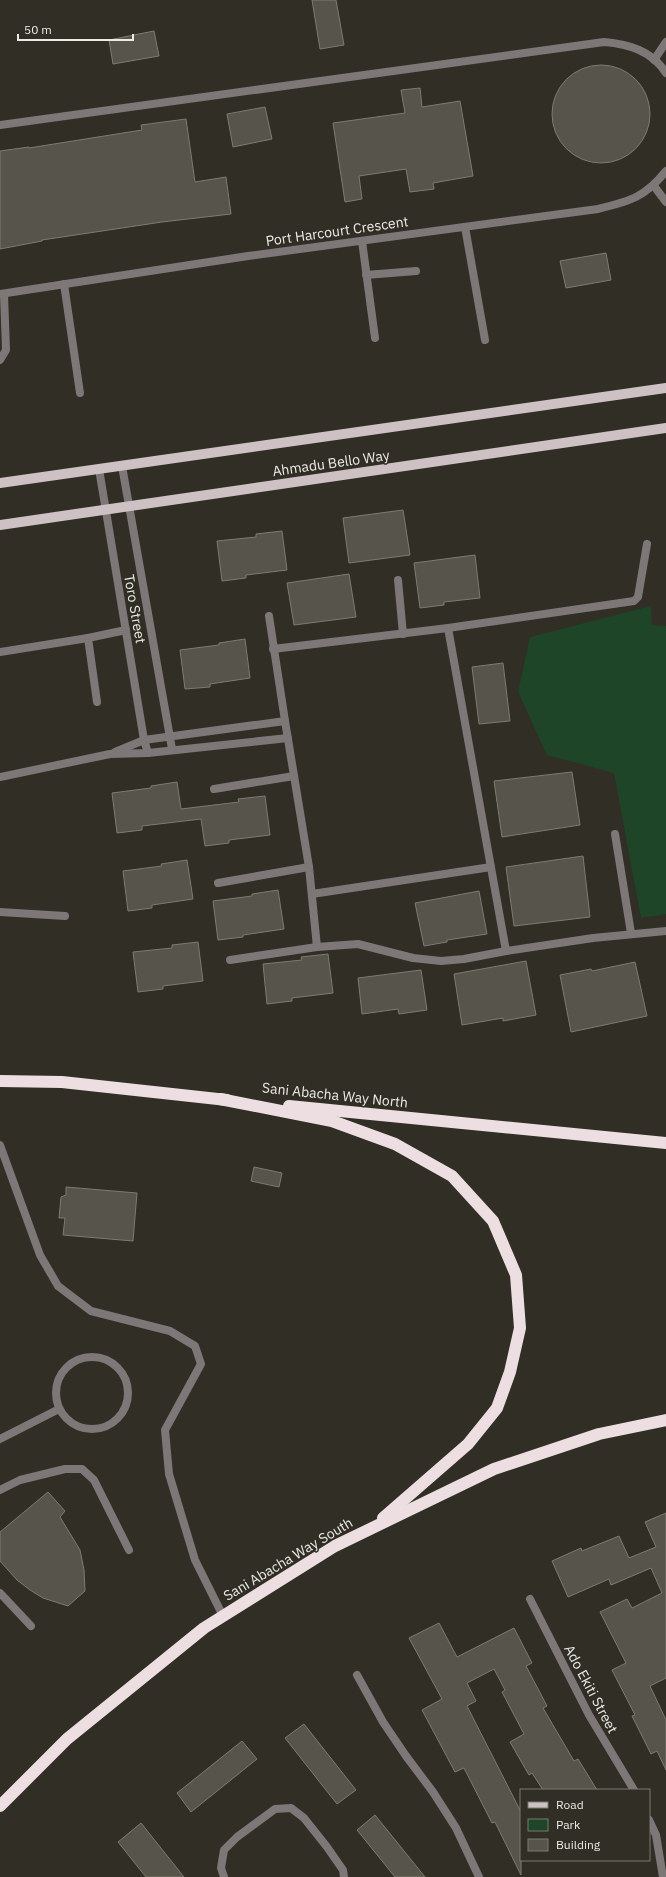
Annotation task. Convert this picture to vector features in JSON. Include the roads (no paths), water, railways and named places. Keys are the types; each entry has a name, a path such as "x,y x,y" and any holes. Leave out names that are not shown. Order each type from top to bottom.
{"highway":[{"name":"Sani Abacha Way North","path":"0,1081 62,1082 666,1143"},
{"path":"220,1099 332,1122 394,1144 452,1176 493,1221 516,1275 520,1328 510,1372 497,1408 468,1444 374,1527"},
{"name":"Sani Abacha Way South","path":"0,1806 67,1739 204,1628 335,1546 494,1469 599,1434 666,1420"}],"main road":[{"name":"Ahmadu Bello Way","path":"0,484 666,388"},
{"name":"Ahmadu Bello Way","path":"0,525 666,428"}],"street":[{"path":"0,125 604,42 623,43 646,52 665,68"},
{"path":"654,60 666,42"},
{"name":"Port Harcourt Crescent","path":"2,294 248,256 598,210 634,200 654,186 666,172"},
{"path":"654,186 665,200"},
{"path":"465,227 485,340"},
{"path":"362,241 375,338"},
{"path":"366,275 416,271"},
{"path":"64,284 80,393"},
{"path":"0,360 6,350 2,294"},
{"name":"Toro Street","path":"122,466 172,749"},
{"name":"Toro Street","path":"99,469 144,740 148,753"},
{"path":"274,650 448,628 634,601 638,597 647,544"},
{"path":"398,580 403,634"},
{"path":"269,616 309,867 317,946"},
{"path":"448,628 506,951"},
{"path":"0,652 88,638 126,630"},
{"path":"88,638 97,702"},
{"path":"110,754 144,740 285,721"},
{"path":"0,777 110,754 148,753 172,749 288,738"},
{"path":"214,789 294,776"},
{"path":"615,834 631,933"},
{"path":"218,883 309,867"},
{"path":"312,894 491,867"},
{"path":"0,912 65,916"},
{"path":"230,960 317,946 358,944 413,958 441,961 464,959 506,951 631,933 666,931"},
{"path":"0,1145 40,1255 58,1286 91,1311 170,1330 195,1346 201,1364 165,1430 169,1474 195,1560 223,1616"},
{"path":"94,1357 106,1360 117,1367 124,1378 128,1390 127,1401 123,1411 116,1420 107,1426 90,1429 74,1425 59,1409 56,1397 56,1384 62,1373 70,1364 82,1358 94,1357"},
{"path":"0,1439 59,1409"},
{"path":"0,1490 20,1480 65,1469 82,1470 94,1480 129,1550"},
{"path":"0,1593 30,1626"},
{"name":"Ado Ekiti Street","path":"530,1599 588,1715 633,1789"},
{"path":"357,1675 383,1722 406,1756 434,1792 456,1828 479,1877"},
{"path":"224,1877 221,1868 224,1850 237,1837 275,1809 291,1808 304,1818 327,1847 343,1870 344,1877"},
{"path":"650,1822 656,1835 663,1877"}]}
